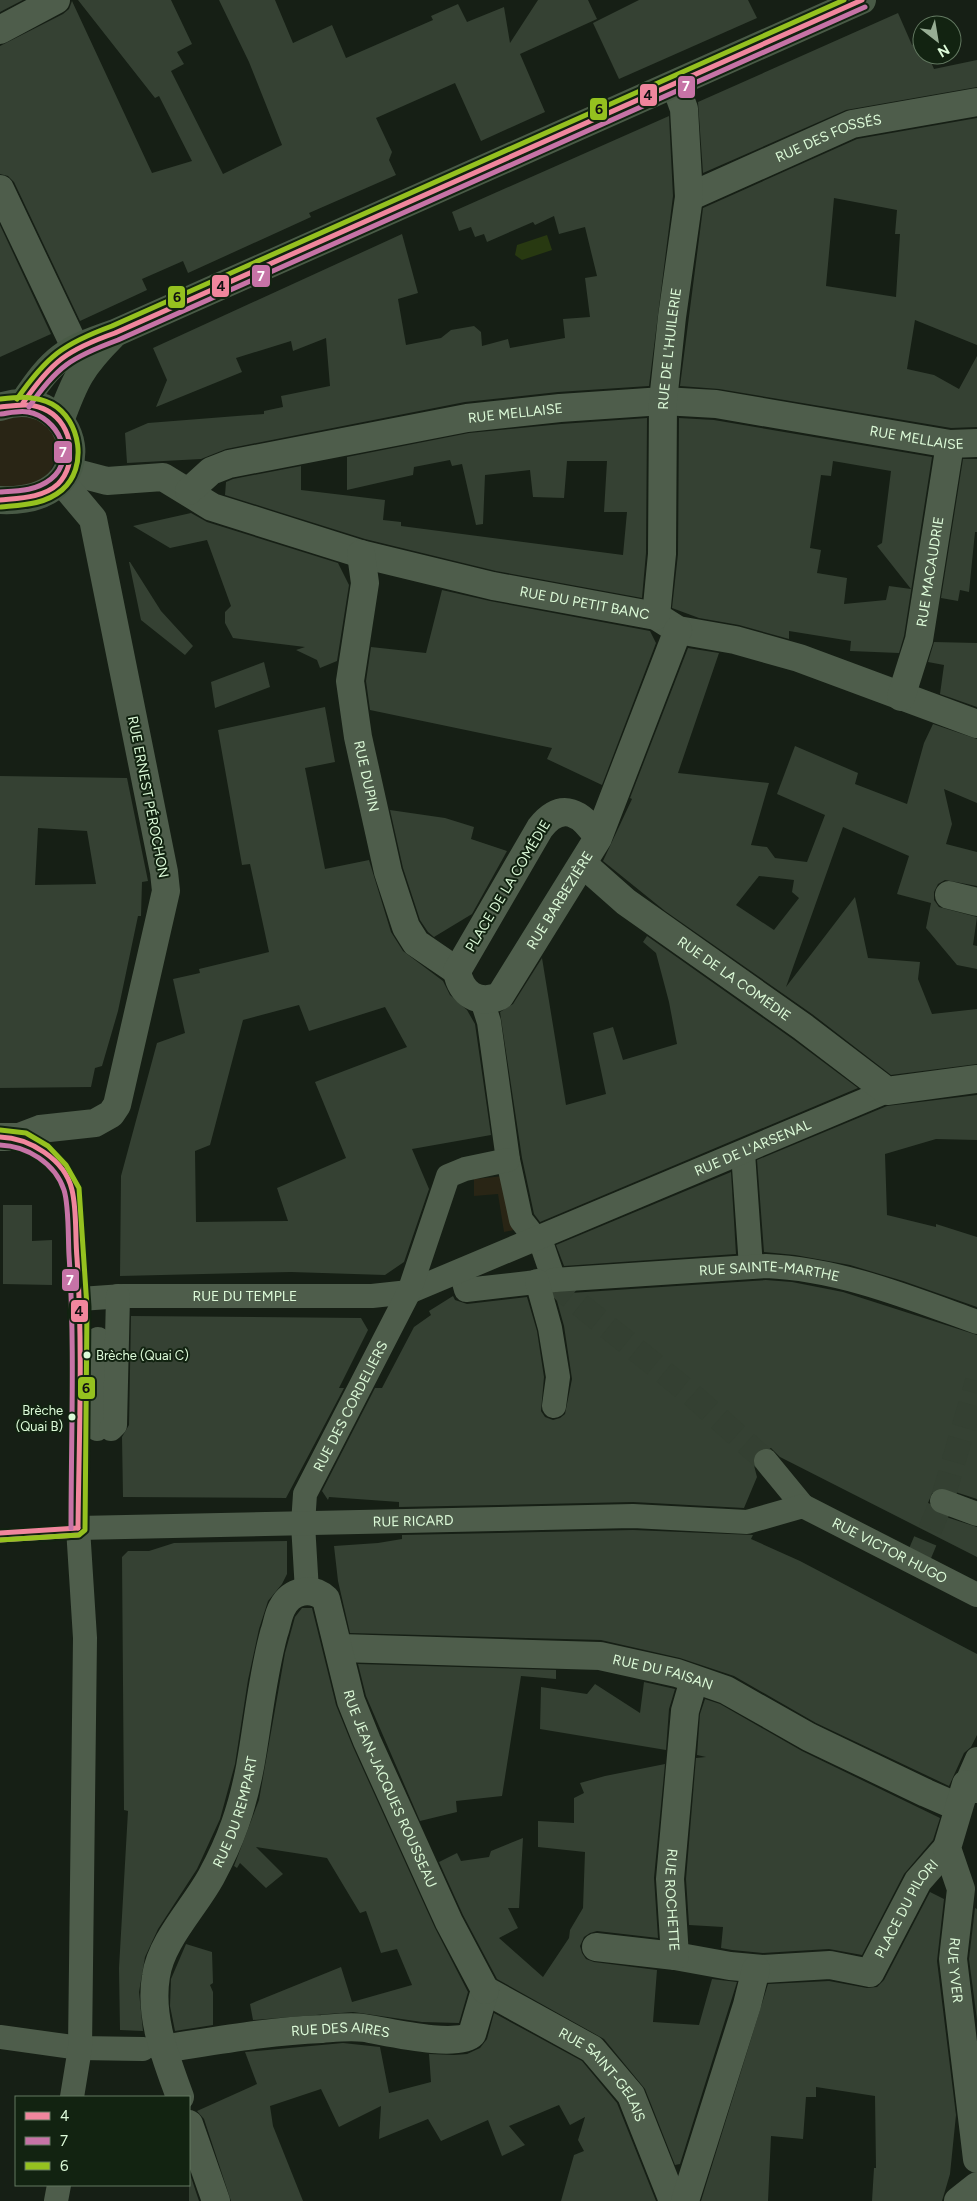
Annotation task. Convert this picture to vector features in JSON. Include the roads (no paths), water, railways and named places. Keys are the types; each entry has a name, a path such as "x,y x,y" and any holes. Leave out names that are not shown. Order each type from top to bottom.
{"main road":[{"path":"11,405 51,365 75,347 115,333 862,0"},
{"path":"60,420 81,370 115,333"},
{"path":"0,500 25,498 41,494 65,476 73,459 72,447 60,420 41,408 11,405"}],"street":[{"path":"0,30 56,0"},
{"name":"RUE DE L'HUILERIE","path":"667,623 662,554 663,401 685,212 689,197 684,109 675,84"},
{"name":"RUE DES FOSSÉS","path":"689,197 852,124 977,102"},
{"path":"0,189 75,347"},
{"name":"RUE MELLAISE","path":"189,491 211,471 229,464 467,418 560,408 663,401 716,404 950,444 977,443"},
{"name":"RUE MACAUDRIE","path":"902,697 919,640 950,444"},
{"path":"65,476 107,481 163,477 189,491"},
{"name":"RUE ERNEST PÉROCHON","path":"9,1137 40,1128 95,1123 111,1114 117,1105 166,891 164,872 93,519 65,476"},
{"name":"RUE DU PETIT BANC","path":"189,491 212,507 361,554 493,586 667,623 800,658 977,724"},
{"name":"RUE DUPIN","path":"361,554 365,583 350,680 358,737 388,872 406,927 416,943 457,971"},
{"name":"RUE BARBEZIÈRE","path":"482,1000 500,996 598,838 667,623"},
{"name":"PLACE DE LA COMÉDIE","path":"457,971 540,828 549,816 562,812 578,816 589,825 598,838"},
{"name":"RUE DE LA COMÉDIE","path":"583,864 626,902 803,1027 887,1091"},
{"path":"949,895 977,902"},
{"path":"457,971 462,988 469,995 482,1000 489,1022 508,1160 521,1220 543,1248 550,1328 558,1377 554,1406"},
{"name":"RUE DE L'ARSENAL","path":"461,1270 537,1240 674,1180 743,1153 887,1091 977,1079"},
{"path":"743,1153 752,1267"},
{"name":"RUE DES CORDELIERS","path":"303,1524 305,1494 409,1292 448,1176 465,1168 508,1160"},
{"name":"RUE SAINTE-MARTHE","path":"461,1270 466,1290 545,1280 752,1267 791,1267 870,1285 977,1322"},
{"name":"RUE DU TEMPLE","path":"80,1299 118,1296 372,1296 409,1292 461,1270"},
{"path":"98,1339 96,1340 104,1429 114,1425 118,1296"},
{"name":"RUE VICTOR HUGO","path":"766,1461 803,1506 977,1595"},
{"path":"942,1501 977,1514"},
{"name":"RUE RICARD","path":"80,2048 85,1638 78,1528 633,1516 747,1522 803,1506"},
{"path":"303,1524 307,1591"},
{"name":"RUE JEAN-JACQUES ROUSSEAU","path":"307,1591 320,1594 326,1599 340,1648 351,1701 367,1741 449,1922 485,1990"},
{"name":"RUE DU REMPART","path":"179,2096 152,2049 156,2017 155,1978 159,1961 210,1878 237,1822 254,1746 269,1653 282,1609 295,1594 307,1591"},
{"name":"RUE DU FAISAN","path":"340,1648 600,1656 677,1673 726,1690 809,1737 926,1794 967,1793"},
{"name":"RUE ROCHETTE","path":"694,1680 685,1711 670,1879 675,1956 756,1968 830,1965 870,1973"},
{"path":"947,1848 977,1759"},
{"name":"PLACE DU PILORI","path":"870,1973 878,1954 918,1881 947,1848"},
{"name":"RUE YVER","path":"947,1848 961,1889 953,1959 977,2159"},
{"path":"596,1947 675,1956"},
{"path":"685,2201 747,2005 756,1968"},
{"name":"RUE DES AIRES","path":"152,2049 295,2030 360,2027 411,2036 458,2041 468,2038 472,2034 485,1990"},
{"name":"RUE SAINT-GELAIS","path":"485,1990 592,2049 630,2095 673,2201"},
{"path":"0,2037 80,2048 152,2049"},
{"path":"72,2096 80,2048"},
{"path":"190,2127 216,2201"},
{"path":"56,2201 59,2186"},
{"path":"958,2201 977,2186"}],"tunnel":[{"path":"554,1280 568,1295 692,1395 764,1459"},
{"path":"916,1563 942,1501 977,1381"}],"place":[{"name":"Brèche (Quai C)","path":"87,1355"},
{"name":"Brèche (Quai B)","path":"72,1417"}]}
